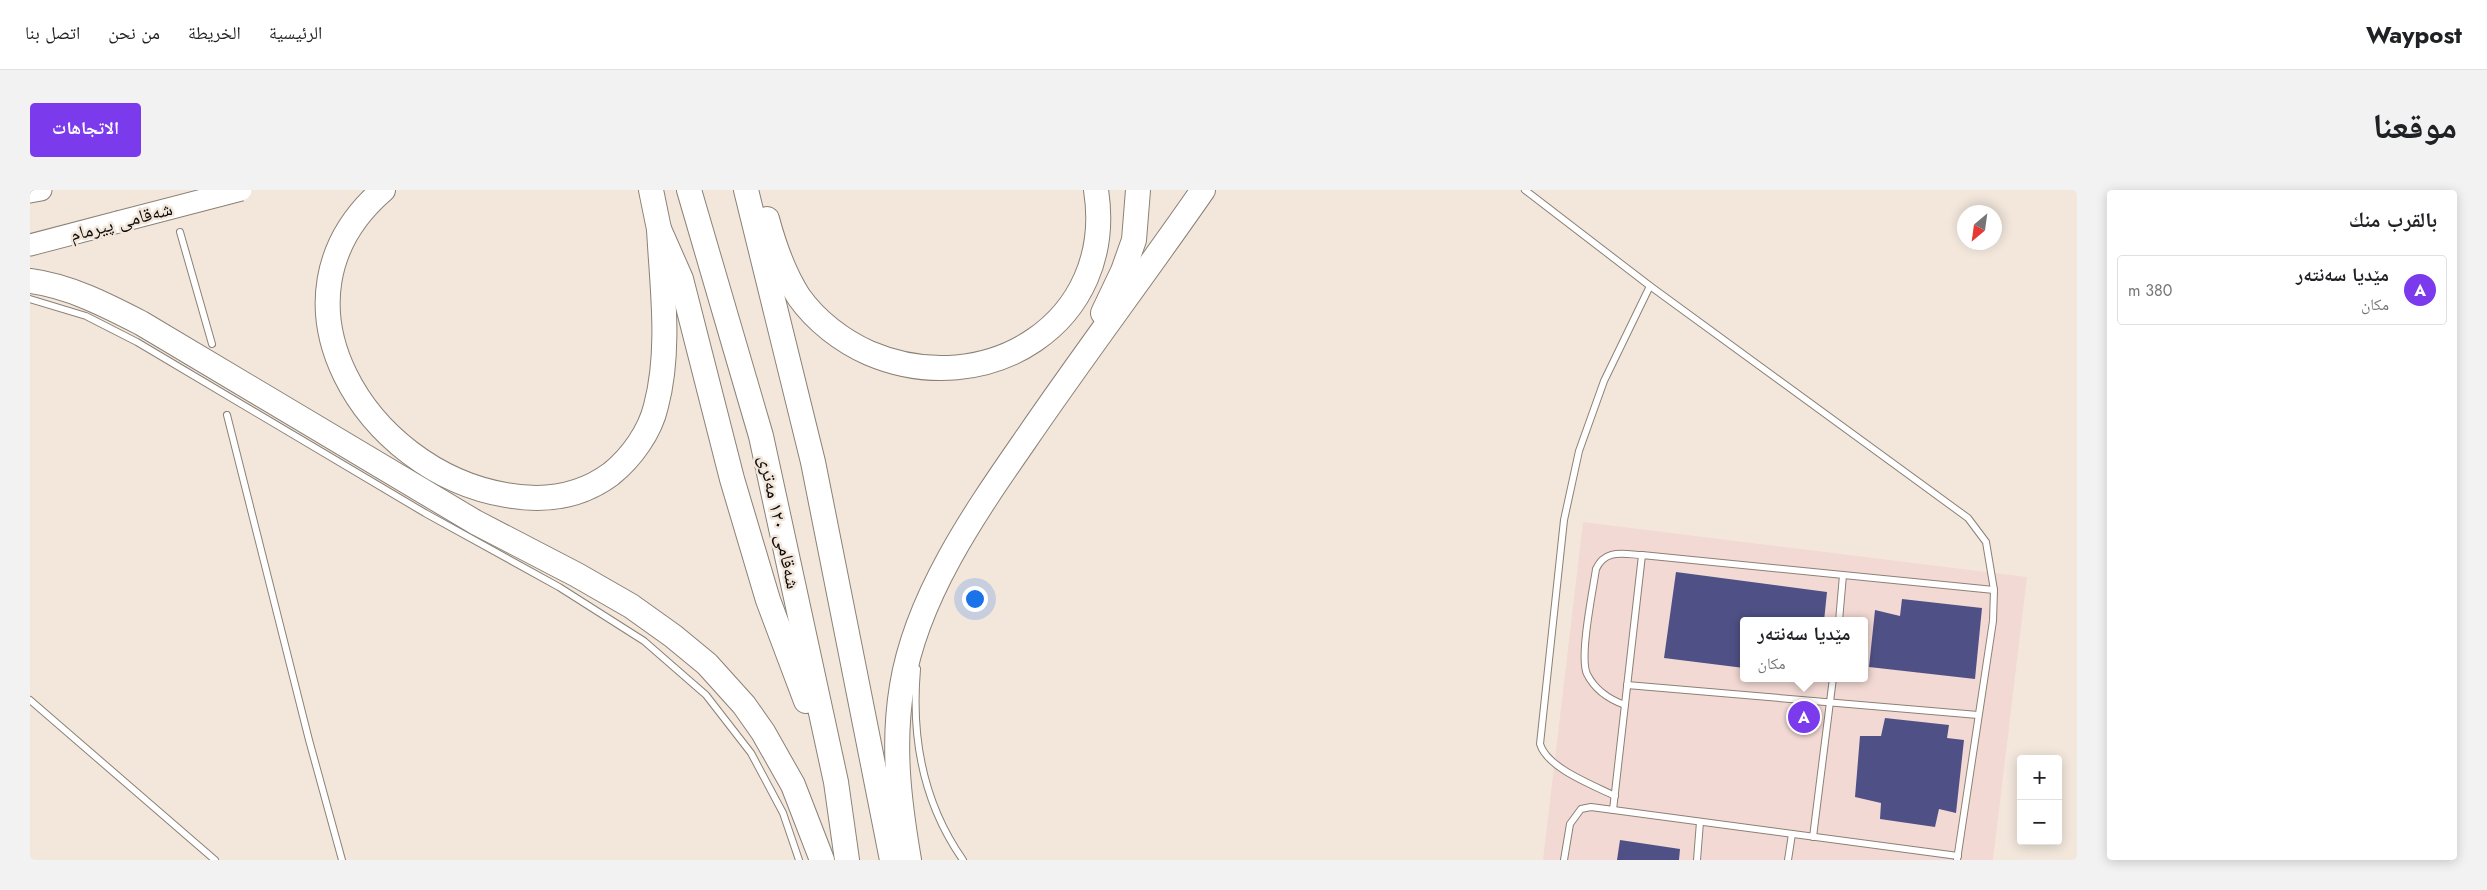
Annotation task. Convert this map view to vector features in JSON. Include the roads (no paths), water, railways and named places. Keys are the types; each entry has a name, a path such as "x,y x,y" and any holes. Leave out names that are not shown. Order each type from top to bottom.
{"highway":[{"path":"30,192 41,190"},
{"name":"شەقامی پیرمام","path":"30,245 241,190"},
{"path":"383,190 356,218 347,232 334,262 328,299 329,320 338,359 355,395 366,412 400,446 426,465 455,480 487,492 512,496 541,499 572,494 596,485 619,467 639,443 656,408 664,361 660,229"},
{"path":"651,190 660,229 681,279 732,479 768,600 836,782"},
{"name":"شەقامی ١٢٠ مەتری","path":"689,190 761,436 836,782 847,860"},
{"path":"746,190 813,462 892,860"},
{"path":"760,190 768,224 788,276 799,296 820,320 845,340 885,360 904,365 941,369 978,364 999,358 1024,347 1043,334 1064,315 1082,288 1095,255 1099,220 1096,190"},
{"path":"1077,366 1123,271 1134,240 1138,190"},
{"path":"909,860 898,795 896,752 898,714 906,664 940,577 984,500 1203,190"},
{"path":"30,281 44,282 94,300 141,323 475,522 577,575 631,606 673,636 707,664 744,705 763,732 793,785 822,860"}],"lane":[{"path":"1525,190 1650,286 1968,518 1986,542 1994,590 1993,621 1958,858 1592,807 1581,809 1570,824 1564,860"},
{"path":"180,232 212,344"},
{"path":"1614,796 1568,772 1545,756 1540,744 1564,520 1579,451 1604,382 1650,286"},
{"path":"30,299 86,316 137,342 425,513 560,587 644,640 706,694 751,753 782,813 799,860"},
{"path":"227,415 306,731 342,860"},
{"path":"1625,705 1607,698 1595,686 1586,672 1584,655 1596,569 1604,556 1613,553 1642,554 1994,590"},
{"path":"1613,810 1642,554"},
{"path":"1839,617 1843,575"},
{"path":"920,646 940,577"},
{"path":"917,665 915,711 917,742 922,768 936,812 964,860"},
{"path":"1813,837 1833,682"},
{"path":"1627,685 1978,715"},
{"path":"30,700 214,860"},
{"path":"1697,860 1700,822"},
{"path":"1788,860 1792,834"}],"place":[{"name":"مێدیا سەنتەر","path":"1804,717"}]}
